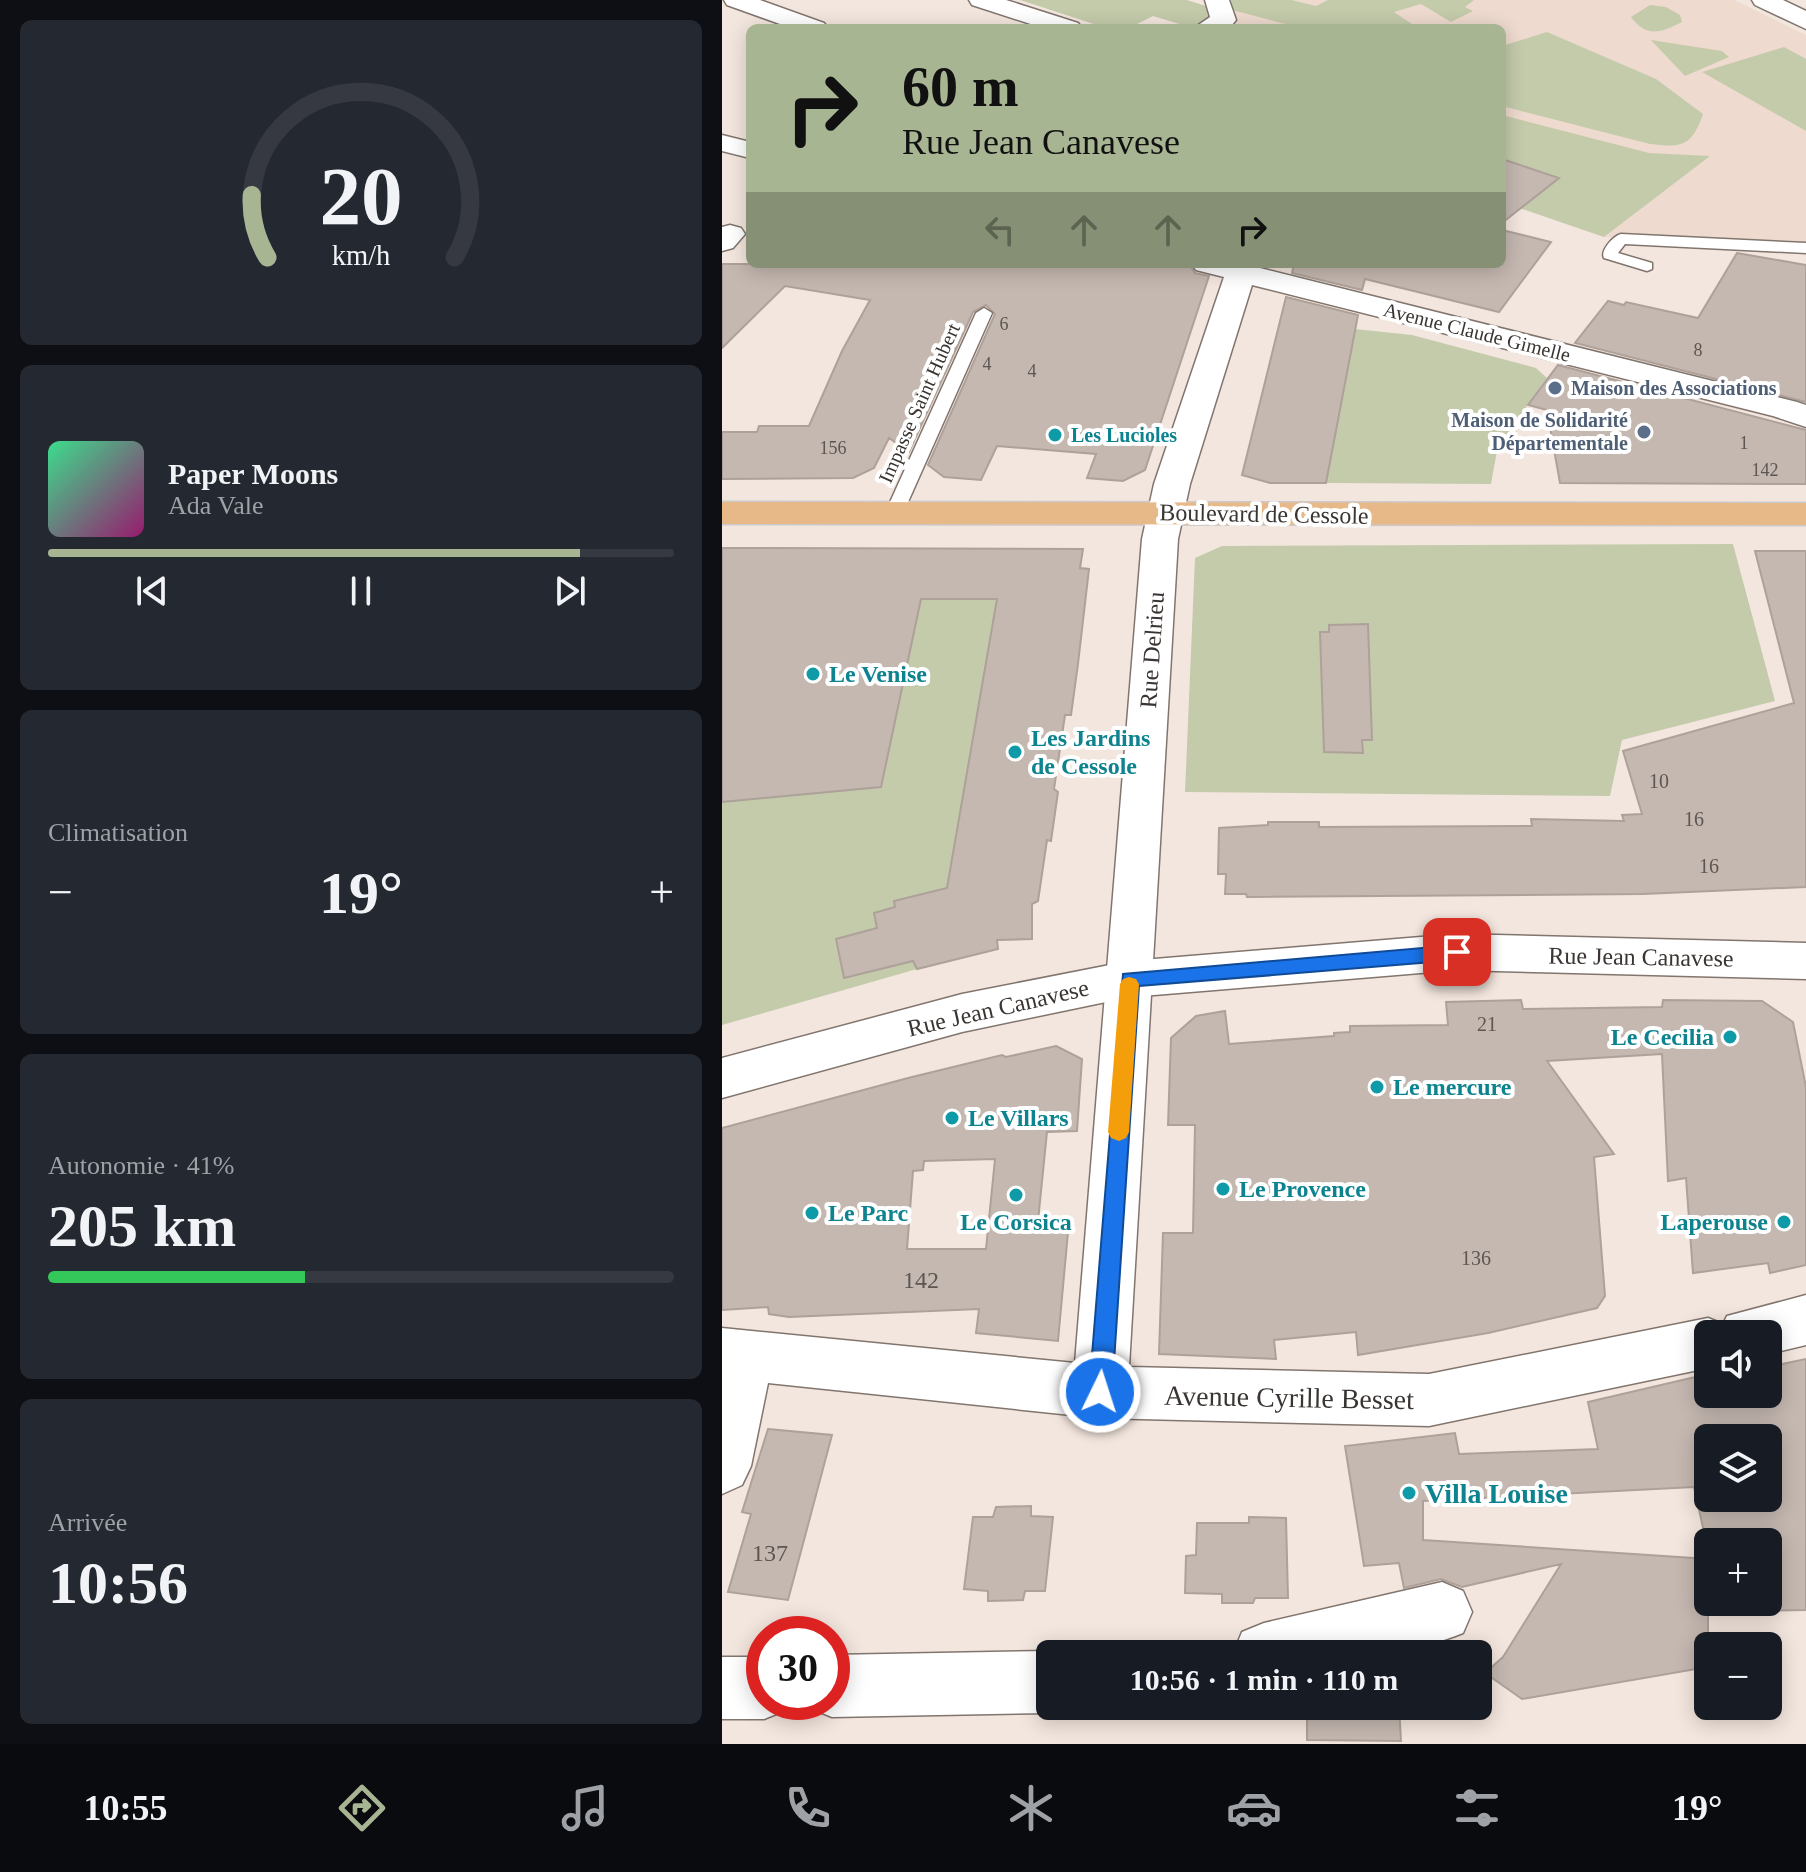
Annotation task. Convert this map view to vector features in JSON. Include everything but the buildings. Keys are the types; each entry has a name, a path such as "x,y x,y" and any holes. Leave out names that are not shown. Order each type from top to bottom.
{"main road":[{"name":"Boulevard de Cessole","path":"722,513 1806,514"}],"street":[{"path":"736,0 804,24"},
{"path":"1215,24 1223,20 1217,0"},
{"path":"1764,0 1806,21"},
{"path":"976,24 986,1 1057,24"},
{"path":"722,143 746,149"},
{"name":"Avenue Claude Gimelle","path":"1244,268 1806,417"},
{"name":"Rue Delrieu","path":"1100,1392 1160,539 1164,513 1244,268"},
{"name":"Rue Jean Canavese","path":"722,1078 962,1013 1130,979 1457,952 1806,961"},
{"path":"1782,1326 1806,1320"},
{"name":"Avenue Cyrille Besset","path":"736,1354 1100,1392 1429,1400 1694,1346"},
{"path":"722,1466 737,1392 736,1354"},
{"path":"1323,1640 1442,1612"},
{"path":"850,1686 1036,1682"},
{"path":"722,1688 746,1688"}],"lane":[{"path":"1647,266 1609,255 1621,239 1806,248"},
{"name":"Impasse Saint Hubert","path":"895,511 984,313"}],"shaded area":[{"path":"1231,0 1734,0 1806,35 1806,248 1604,237 1506,203 1506,24 1236,24"}],"green space":[{"path":"1020,0 1187,0 1206,6 1209,23 1180,24 1153,16 1137,24 1094,24"},
{"path":"1231,0 1291,0 1316,6 1328,0 1474,0 1465,7 1473,11 1451,22 1421,4 1394,12 1412,24 1286,24 1232,10"},
{"path":"1650,5 1666,7 1680,15 1682,22 1660,31 1648,31 1631,17"},
{"path":"1547,32 1656,79 1703,114 1690,139 1670,146 1650,144 1506,107 1506,45"},
{"path":"1651,40 1722,51 1729,57 1685,76"},
{"path":"1784,47 1806,59 1806,131 1702,72"},
{"path":"1506,116 1649,153 1710,156 1604,237 1506,203"},
{"path":"1355,329 1412,335 1536,368 1547,378 1527,405 1515,436 1494,435 1497,451 1491,484 1326,483"},
{"path":"1733,544 1775,701 1622,740 1610,796 1185,792 1195,558 1222,546"},
{"path":"921,599 1004,599 992,629 946,894 874,913 877,928 836,939 913,961 917,969 722,1025 722,802 881,786"}],"slow traffic":[{"path":"1119,1132 1129,984"}],"place":[{"name":"Maison des Associations","path":"1555,388"},
{"name":"Maison de Solidarité Départementale","path":"1644,432"},
{"name":"Les Lucioles","path":"1055,435"},
{"name":"Le Venise","path":"813,674"},
{"name":"Les Jardins de Cessole","path":"1015,752"},
{"name":"Le Cecilia","path":"1730,1037"},
{"name":"Le mercure","path":"1377,1087"},
{"name":"Le Villars","path":"952,1118"},
{"name":"Le Provence","path":"1223,1189"},
{"name":"Le Corsica","path":"1016,1195"},
{"name":"Le Parc","path":"812,1213"},
{"name":"Laperouse","path":"1784,1222"},
{"name":"Villa Louise","path":"1409,1493"}],"route":[{"path":"1100,1392 1130,979 1457,952"}]}
